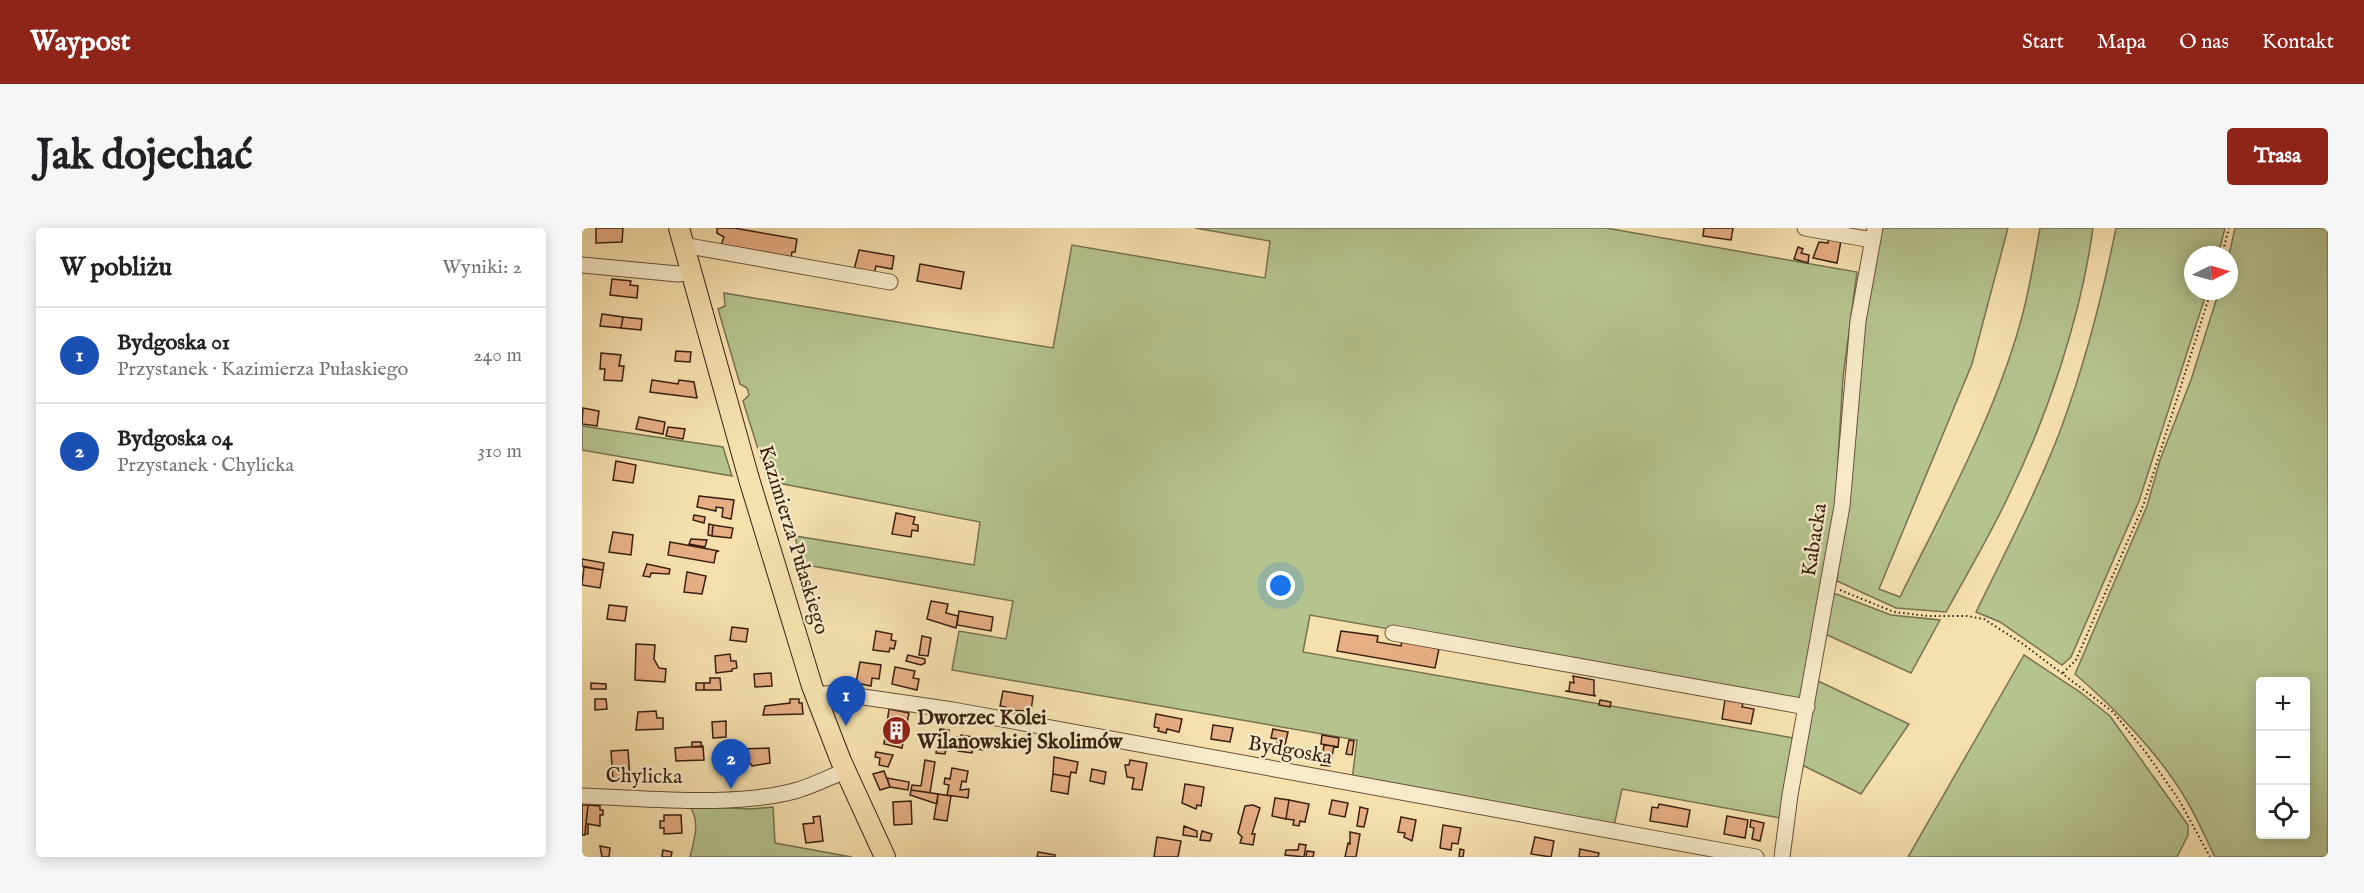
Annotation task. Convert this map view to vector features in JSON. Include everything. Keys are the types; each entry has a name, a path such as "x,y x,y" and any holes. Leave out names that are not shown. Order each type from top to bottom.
{"main road":[{"name":"Kazimierza Pułaskiego","path":"681,236 752,490 815,695 845,771 885,857"}],"street":[{"path":"1805,228 1874,234"},
{"name":"Kabacka","path":"1782,857 1790,795 1842,506 1858,321 1874,234"},
{"path":"681,236 890,282"},
{"path":"582,265 678,274 692,272"},
{"path":"1393,633 1807,707"},
{"name":"Bydgoska","path":"815,695 839,693 953,710 1756,857"},
{"name":"Chylicka","path":"582,796 703,799 764,796 796,790 845,771"}],"path":[{"path":"2224,246 2229,228"},
{"path":"2063,674 2076,660 2143,506 2208,300"},
{"path":"1829,586 1894,612 1984,619 2063,674 2113,712 2147,754 2196,828 2210,857"}],"green space":[{"path":"1195,228 1606,228 1857,272 1843,377 1834,526 1800,701 1310,615 1303,652 1794,738 1780,818 1622,789 1614,826 1352,780 1357,740 952,670 959,631 1006,639 1013,601 801,564 795,536 974,565 980,522 768,481 743,401 749,395 747,388 740,384 718,309 725,306 724,293 1053,348 1072,245 1265,278 1270,241"},
{"path":"1881,228 2008,228 1972,364 1879,589 1900,597 1969,458 1999,386 2023,313 2040,228 2093,228 2088,262 2071,332 2036,435 2007,499 1946,612 1896,608 1837,581 1864,322"},
{"path":"2116,228 2225,228 2220,246 2184,246 2184,300 2204,300 2139,501 2071,657 2062,665 2000,622 1976,612 2030,502 2059,434 2092,332"},
{"path":"2235,228 2328,228 2328,857 2215,857 2192,809 2152,751 2106,702 2075,674 2147,506 2160,460 2191,380 2216,300 2238,300 2238,246 2231,246"},
{"path":"582,426 723,447 732,476 582,450"},
{"path":"1836,594 1891,615 1940,620 1911,673 1825,634 1832,595"},
{"path":"2024,655 2080,692 2110,716 2188,825 2188,835 2177,857 1908,857"},
{"path":"1818,681 1909,724 1861,794 1800,764"},
{"path":"689,806 751,809 773,807 775,843 852,857 690,857 696,824"}],"building":[{"path":"596,228 623,228 622,242 596,243"},
{"path":"717,228 734,228 797,239 795,252 792,252 791,258 721,245 724,237 717,233"},
{"path":"1704,228 1733,228 1731,240 1703,236"},
{"path":"1829,238 1841,241 1837,263 1813,258 1819,242 1828,243"},
{"path":"1798,247 1803,249 1801,253 1809,255 1808,263 1794,259"},
{"path":"859,250 894,256 892,269 876,266 874,274 854,270"},
{"path":"920,264 964,272 961,289 917,281"},
{"path":"612,279 631,281 630,285 638,286 637,298 610,295"},
{"path":"602,314 623,317 621,328 600,326"},
{"path":"623,317 642,319 641,330 621,328"},
{"path":"676,351 691,352 690,362 675,361"},
{"path":"601,353 621,355 619,366 624,366 622,381 604,380 605,369 600,369"},
{"path":"652,380 678,384 679,380 694,382 697,398 650,392"},
{"path":"583,408 599,411 597,426 582,424"},
{"path":"639,417 665,422 663,434 636,429"},
{"path":"668,427 685,429 683,439 666,436"},
{"path":"616,461 636,465 633,483 613,480"},
{"path":"699,496 734,500 731,519 722,517 723,508 716,507 716,511 697,507"},
{"path":"896,513 915,517 913,524 918,525 918,531 912,530 911,537 892,534"},
{"path":"694,515 705,517 704,523 693,520"},
{"path":"709,524 713,525 712,536 708,535"},
{"path":"713,525 733,528 731,538 712,536"},
{"path":"613,532 633,535 631,555 609,552"},
{"path":"691,539 707,540 705,547 689,544"},
{"path":"670,542 719,551 716,552 714,563 668,555"},
{"path":"582,559 604,563 603,570 582,566"},
{"path":"647,564 670,569 669,574 651,573 650,577 643,576"},
{"path":"584,567 603,570 600,588 582,585"},
{"path":"687,572 706,576 702,594 684,592"},
{"path":"931,601 948,604 946,613 958,616 956,628 927,619"},
{"path":"609,605 627,607 625,621 607,619"},
{"path":"959,611 993,617 991,631 957,625"},
{"path":"732,627 748,629 746,642 730,640"},
{"path":"876,631 892,634 891,640 896,641 894,649 890,648 889,652 873,650"},
{"path":"1341,631 1378,636 1377,642 1401,646 1402,641 1439,649 1435,668 1337,651"},
{"path":"922,636 931,638 928,656 919,655"},
{"path":"636,644 655,645 654,659 659,668 666,669 665,682 635,680"},
{"path":"730,654 731,661 736,661 737,668 716,673 715,656"},
{"path":"908,655 925,659 925,663 921,665 906,661"},
{"path":"860,662 881,665 879,679 872,678 871,686 856,683"},
{"path":"895,667 915,671 913,678 919,679 917,690 892,684"},
{"path":"771,673 772,686 755,687 754,674"},
{"path":"1573,676 1594,680 1594,695 1596,696 1565,691 1569,691 1570,682 1574,683"},
{"path":"710,678 720,678 721,690 704,690 704,683 710,683"},
{"path":"591,683 606,684 606,689 591,689"},
{"path":"696,683 704,683 704,690 696,690"},
{"path":"1003,691 1033,696 1031,711 1005,710 1006,707 1000,706"},
{"path":"595,699 606,699 607,709 595,710"},
{"path":"790,699 799,699 799,703 802,703 803,714 763,715 765,706 790,703"},
{"path":"1600,700 1611,702 1610,707 1599,705"},
{"path":"1725,700 1743,703 1742,707 1754,709 1751,724 1722,719"},
{"name":"Dworzec Kolei Wilanowskiej Skolimów","path":"889,709 909,713 905,733 908,734 907,739 904,738 902,748 884,744"},
{"path":"656,711 657,718 663,718 663,729 636,730 638,712"},
{"path":"1156,714 1182,719 1179,732 1167,729 1166,733 1158,731 1159,728 1154,727"},
{"path":"726,721 726,737 713,738 712,722"},
{"path":"1213,725 1233,728 1230,742 1211,739"},
{"path":"940,729 949,730 945,754 936,753"},
{"path":"1273,729 1288,732 1285,745 1277,744 1278,739 1271,738"},
{"path":"961,735 985,739 983,750 973,748 972,753 958,751 957,737 960,738"},
{"path":"1322,735 1339,738 1338,747 1321,744"},
{"path":"1349,740 1354,741 1352,755 1346,754"},
{"path":"692,742 701,742 702,747 692,747"},
{"path":"1324,745 1334,746 1330,766 1321,765 1322,757 1318,757 1319,752 1323,752"},
{"path":"703,746 704,760 676,761 675,748"},
{"path":"769,748 770,763 752,766 751,764 740,764 740,761 731,761 731,753 739,753 739,749"},
{"path":"628,750 630,779 613,780 611,751"},
{"path":"876,752 893,755 888,767 879,765 880,758 875,757"},
{"path":"1054,757 1078,762 1076,773 1071,772 1070,777 1053,774"},
{"path":"925,760 935,762 930,793 911,790 912,785 921,786"},
{"path":"1130,760 1147,763 1142,790 1132,789 1134,778 1127,777 1125,765 1129,765"},
{"path":"952,768 968,771 966,782 962,781 960,790 969,789 968,798 947,795 949,785 944,784 945,778 950,779"},
{"path":"1092,769 1106,772 1104,784 1090,781"},
{"path":"884,771 890,787 880,790 873,774"},
{"path":"1053,774 1070,777 1068,794 1051,791"},
{"path":"887,778 909,782 908,790 890,787"},
{"path":"1185,784 1204,787 1201,806 1197,805 1196,809 1182,803"},
{"path":"911,790 938,794 937,804 910,795"},
{"path":"938,794 951,796 947,821 934,819"},
{"path":"1275,798 1289,800 1286,819 1272,816"},
{"path":"1289,800 1309,804 1305,822 1300,821 1299,826 1293,825 1294,820 1286,819"},
{"path":"1332,800 1348,803 1345,817 1329,814"},
{"path":"911,801 912,824 894,825 893,802"},
{"path":"1659,804 1690,810 1687,827 1650,821 1652,807 1658,808"},
{"path":"582,805 588,805 585,835 582,835"},
{"path":"588,805 600,806 603,815 600,815 600,826 588,824 588,834 585,833"},
{"path":"1253,805 1260,808 1252,834 1255,834 1253,845 1240,843 1242,837 1238,833 1245,806"},
{"path":"1360,807 1368,809 1364,827 1357,826"},
{"path":"664,815 681,815 682,833 664,834 664,828 660,828 660,821 664,821"},
{"path":"820,816 823,841 806,843 803,824 814,823 813,817"},
{"path":"1727,816 1748,820 1745,838 1724,834"},
{"path":"1401,817 1416,820 1412,841 1404,837 1405,833 1398,832"},
{"path":"1751,820 1764,823 1760,841 1752,839 1754,828 1750,827"},
{"path":"1443,825 1461,828 1458,844 1452,843 1451,850 1440,848"},
{"path":"1184,826 1197,831 1197,837 1183,835"},
{"path":"1202,831 1212,834 1210,841 1200,840"},
{"path":"1350,832 1360,834 1356,857 1345,857 1348,843 1350,844"},
{"path":"1157,837 1181,841 1178,857 1154,857"},
{"path":"1535,837 1554,841 1551,857 1531,854"},
{"path":"1299,844 1306,845 1304,857 1285,855 1286,850 1298,850"},
{"path":"600,846 610,848 609,857 602,857"},
{"path":"1460,849 1464,850 1463,857 1459,857"},
{"path":"1580,849 1599,853 1598,857 1579,857"},
{"path":"663,850 672,852 671,857 662,857"},
{"path":"1307,851 1314,852 1313,857 1306,857"},
{"path":"1038,852 1055,855 1055,857 1037,857"}],"place":[{"name":"Bydgoska 01","path":"846,726"},
{"name":"Dworzec Kolei Wilanowskiej Skolimów","path":"896,730"},
{"name":"Bydgoska 04","path":"731,789"}]}
